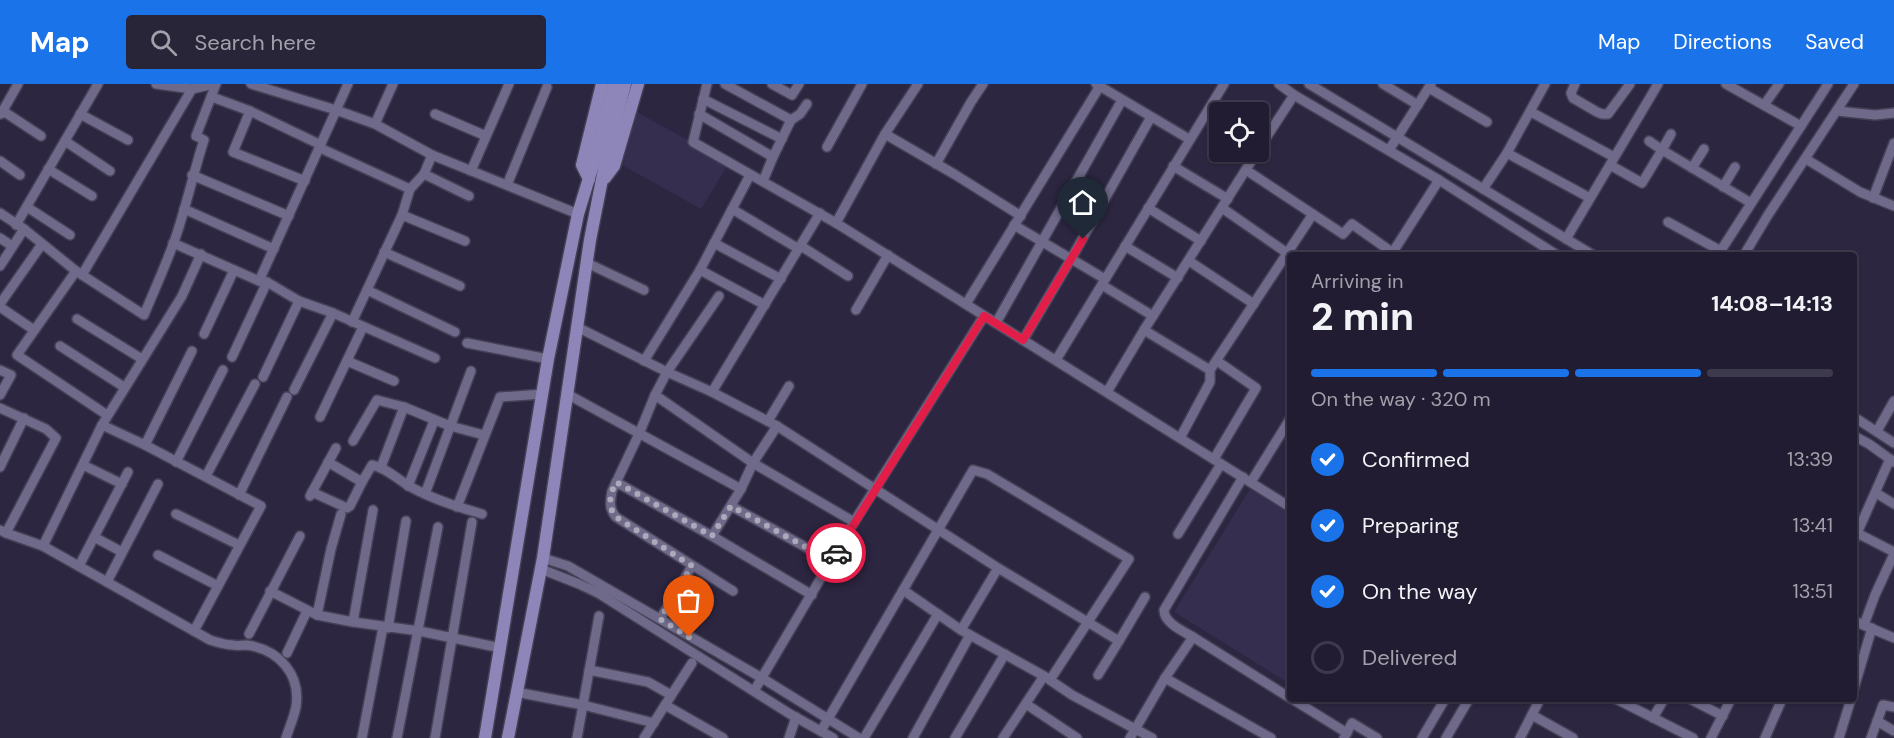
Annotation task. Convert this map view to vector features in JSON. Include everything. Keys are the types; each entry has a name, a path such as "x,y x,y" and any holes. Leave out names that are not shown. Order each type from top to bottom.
{"main road":[{"path":"589,179 582,165 602,84"},
{"path":"508,738 542,564 586,263 602,181 602,153 614,84"},
{"path":"485,738 549,359 578,214 589,179 602,153 625,84"},
{"path":"602,181 614,166 638,84"}],"street":[{"path":"18,84 1,115 41,136"},
{"path":"0,266 12,246 27,207 98,84"},
{"path":"0,213 79,273 144,315 184,209 204,140 196,136 215,84 192,89 156,84"},
{"path":"232,357 274,249 348,84"},
{"path":"375,124 393,84"},
{"path":"471,171 508,84"},
{"path":"707,84 693,142 820,213 1287,505"},
{"path":"725,84 791,120"},
{"path":"772,84 792,95 799,84"},
{"path":"827,147 862,84"},
{"path":"836,223 885,134 916,86 906,84"},
{"path":"936,164 983,84"},
{"path":"1056,360 1224,84"},
{"path":"1279,84 1439,180 1552,252"},
{"path":"1309,84 1588,252"},
{"path":"1383,84 1418,105"},
{"path":"1483,189 1507,153 1545,84"},
{"path":"1575,84 1571,93 1572,98 1602,114 1608,114 1630,84"},
{"path":"1566,239 1656,87 1644,84"},
{"path":"1726,84 1801,126"},
{"path":"1764,105 1779,84"},
{"path":"1720,252 1828,84"},
{"path":"1746,252 1768,214 1854,84"},
{"path":"255,85 375,124 432,155 578,214"},
{"path":"966,304 1098,85 1189,139"},
{"path":"1389,150 1430,86 1487,122"},
{"path":"507,185 547,87"},
{"path":"107,415 17,355 79,273 192,89"},
{"path":"1269,134 1294,95"},
{"path":"212,97 250,111 410,189"},
{"path":"703,99 783,139"},
{"path":"996,323 1122,100"},
{"path":"763,181 791,120 800,114 807,104"},
{"path":"250,111 233,152 305,181"},
{"path":"1531,111 1612,161 1651,189"},
{"path":"1838,111 1875,115 1894,113"},
{"path":"80,114 128,140"},
{"path":"435,114 486,136"},
{"path":"699,114 773,157"},
{"path":"1023,340 1151,117"},
{"path":"885,134 1021,216"},
{"path":"1642,183 1671,134"},
{"path":"65,141 110,171"},
{"path":"1649,141 1751,203"},
{"path":"1873,198 1894,143"},
{"path":"1692,168 1704,149"},
{"path":"1507,153 1590,198"},
{"path":"352,322 402,215 410,189 424,174 432,155"},
{"path":"1806,159 1860,192 1894,206"},
{"path":"0,161 20,175"},
{"path":"1107,392 1251,162"},
{"path":"1173,166 1228,199"},
{"path":"1723,187 1736,167"},
{"path":"48,170 92,196"},
{"path":"1246,170 1343,234 1352,224 1390,252"},
{"path":"424,174 470,196"},
{"path":"192,175 289,216"},
{"path":"644,361 700,270 750,175"},
{"path":"1394,252 1439,180"},
{"path":"27,207 70,235"},
{"path":"1148,208 1201,241"},
{"path":"1180,438 1210,382 1210,370 1287,253 1222,208"},
{"path":"184,209 274,249"},
{"path":"732,209 848,276"},
{"path":"712,392 820,213"},
{"path":"1288,252 1312,214"},
{"path":"402,215 465,241"},
{"path":"1668,222 1717,252"},
{"path":"1014,225 1071,259 1153,316"},
{"path":"0,238 12,246"},
{"path":"173,243 263,281 299,301 333,313 435,358"},
{"path":"714,243 781,279"},
{"path":"34,330 0,305 42,244"},
{"path":"1125,246 1178,278"},
{"path":"384,252 460,286"},
{"path":"43,546 107,415 182,296 201,254"},
{"path":"856,310 888,255"},
{"path":"1189,261 1254,304"},
{"path":"586,263 644,291"},
{"path":"204,334 234,270"},
{"path":"700,270 765,305"},
{"path":"367,290 455,332"},
{"path":"719,296 667,372 616,482 610,500 611,511 616,517 733,591"},
{"path":"263,377 299,301"},
{"path":"240,495 333,313"},
{"path":"754,691 854,522 984,316"},
{"path":"77,320 142,359"},
{"path":"320,417 363,327"},
{"path":"577,327 777,426 998,568 1119,641"},
{"path":"1144,330 1210,370"},
{"path":"467,343 549,359"},
{"path":"60,346 124,387"},
{"path":"145,445 192,351"},
{"path":"347,361 394,381"},
{"path":"1178,534 1256,388 1217,361"},
{"path":"0,370 11,375 0,395"},
{"path":"176,462 223,370"},
{"path":"425,494 471,371"},
{"path":"206,476 255,384"},
{"path":"768,422 789,386"},
{"path":"457,507 500,397 543,394"},
{"path":"567,394 741,489"},
{"path":"655,395 753,463 854,522"},
{"path":"353,441 377,400 404,407 434,421 484,435"},
{"path":"1877,431 1894,401"},
{"path":"381,466 404,407"},
{"path":"0,408 24,418 52,433 56,438 3,532 43,546 210,640 230,645 247,645 278,658 286,664 295,679 296,706 286,738"},
{"path":"0,467 24,418"},
{"path":"1857,419 1894,443"},
{"path":"408,486 434,421"},
{"path":"1287,423 1247,480 1164,610 1168,621 1287,696"},
{"path":"102,425 261,506 194,631"},
{"path":"712,536 741,489 753,463 777,426"},
{"path":"1857,438 1892,460 1857,534"},
{"path":"336,448 311,494 347,508 372,465 381,466 408,486 457,507 482,514"},
{"path":"328,462 362,482"},
{"path":"83,465 122,484"},
{"path":"821,731 973,470 987,474 1130,559 1003,738"},
{"path":"79,566 129,472"},
{"path":"616,482 812,595"},
{"path":"107,582 158,484"},
{"path":"1876,493 1894,504"},
{"path":"731,506 831,561"},
{"path":"353,622 373,510"},
{"path":"176,514 239,545"},
{"path":"287,653 312,613 341,514"},
{"path":"362,738 406,520"},
{"path":"435,738 472,522"},
{"path":"397,738 438,527"},
{"path":"249,634 300,536"},
{"path":"1857,536 1894,553 1875,595 1857,675"},
{"path":"94,537 123,552"},
{"path":"158,555 218,586"},
{"path":"542,564 568,566 762,678 859,738"},
{"path":"542,564 598,593 833,738"},
{"path":"660,619 692,566"},
{"path":"915,737 998,568"},
{"path":"903,590 966,632 1047,678 1072,695 1152,738"},
{"path":"270,591 312,613 501,648"},
{"path":"1098,675 1146,597"},
{"path":"864,738 938,614"},
{"path":"578,738 599,616"},
{"path":"1857,622 1894,638"},
{"path":"1130,738 1192,637"},
{"path":"955,738 1005,654"},
{"path":"644,738 692,663"},
{"path":"589,670 648,682 671,695"},
{"path":"1165,678 1271,738"},
{"path":"516,693 583,705 654,723"},
{"path":"1297,702 1346,736 1352,723 1377,738"},
{"path":"1422,738 1443,702"},
{"path":"1446,738 1467,702"},
{"path":"1520,738 1538,702"},
{"path":"1622,702 1690,737"},
{"path":"1653,718 1662,702"},
{"path":"1696,702 1723,716"},
{"path":"1711,738 1730,702"},
{"path":"1765,738 1781,702"},
{"path":"1839,738 1850,702"},
{"path":"1026,704 1077,738"},
{"path":"664,705 723,738"},
{"path":"1871,738 1883,705 1894,707"},
{"path":"1532,715 1573,738"},
{"path":"789,738 796,717"},
{"path":"1877,721 1894,731"}],"shaded area":[{"path":"637,112 729,163 701,209 622,165"},
{"path":"1250,489 1287,512 1287,682 1174,612"}],"way so far":[{"path":"689,637 660,619 692,566 616,517 611,511 610,500 616,482 712,536 731,506 831,561 836,553"}],"route":[{"path":"836,553 984,316 1023,340 1083,239"}]}
